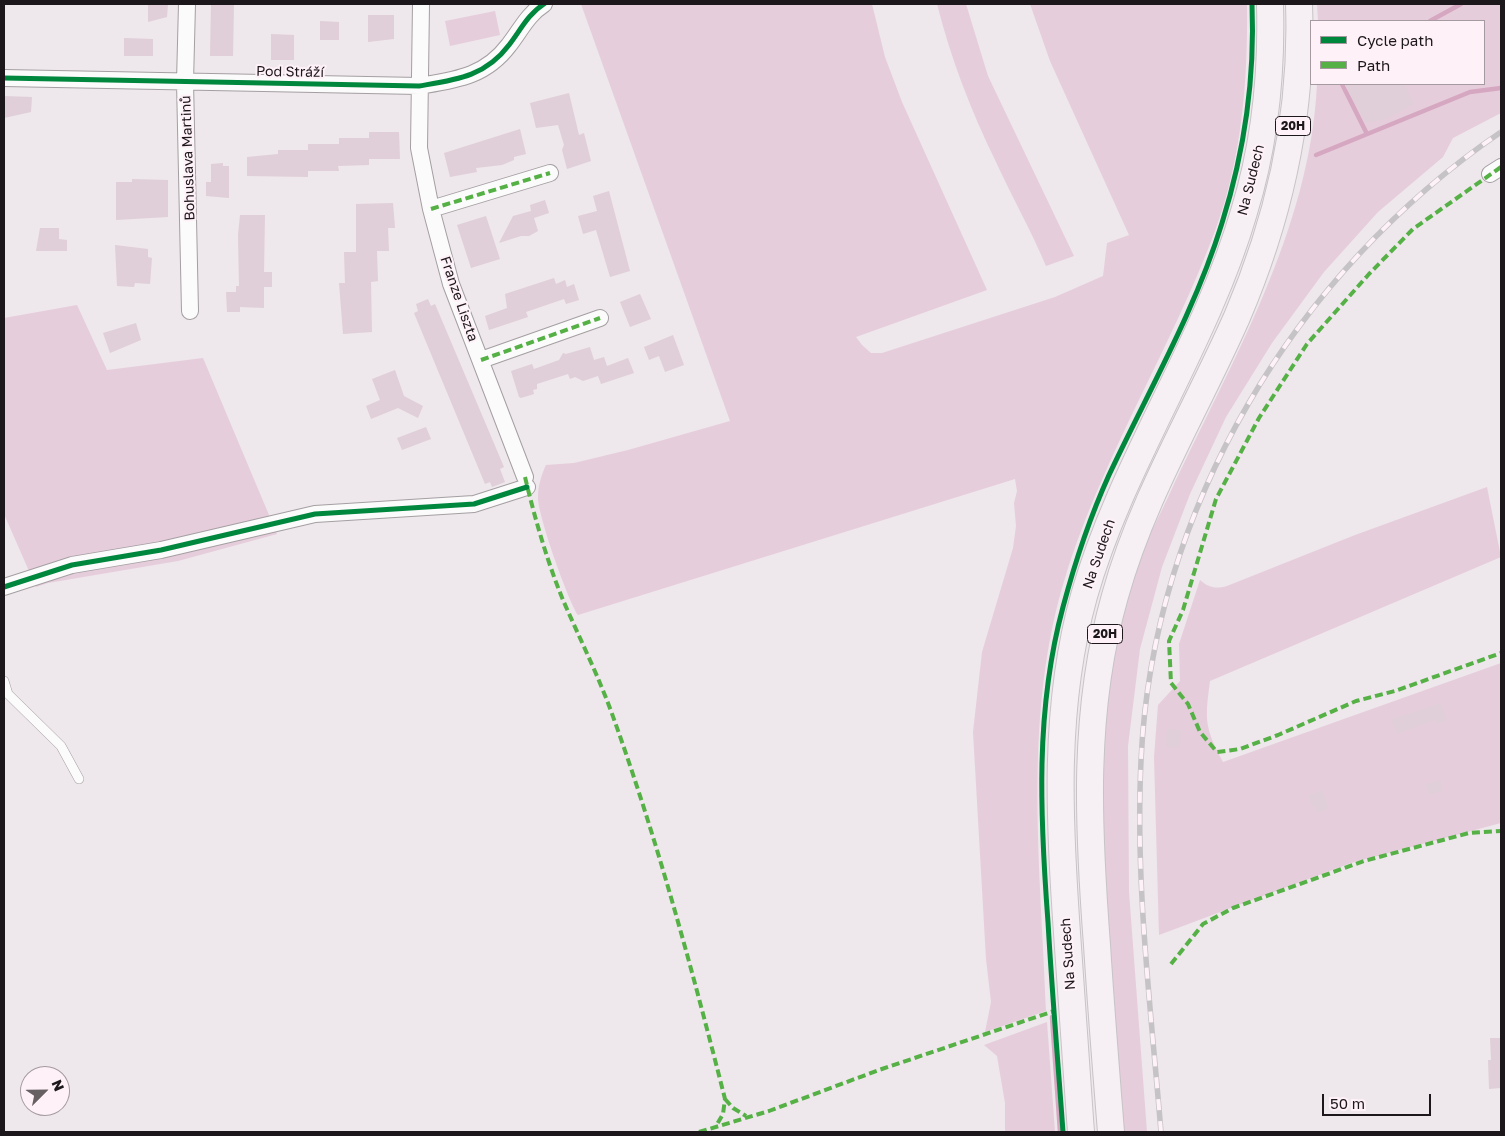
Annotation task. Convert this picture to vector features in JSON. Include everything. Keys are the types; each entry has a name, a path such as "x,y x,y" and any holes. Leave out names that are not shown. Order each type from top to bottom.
{"main road":[{"name":"Na Sudech","path":"1081,1132 1059,813 1060,739 1069,666 1084,598 1104,537 1127,480 1208,307 1244,213 1264,123 1269,78 1270,4"},
{"name":"Na Sudech","path":"1111,1132 1089,812 1090,740 1098,668 1115,594 1140,523 1237,316 1272,222 1286,169 1293,126 1298,82 1299,4"}],"street":[{"name":"Bohuslava Martinů","path":"187,4 185,82 190,312"},
{"name":"Franze Liszta","path":"4,587 72,565 161,550 315,514 474,504 526,482 451,284 431,209 419,148 421,4"},
{"name":"Pod Stráží","path":"4,78 419,86 463,79 486,66 508,48 535,10 544,4"},
{"path":"431,209 550,173"},
{"name":"Franze Liszta","path":"481,360 600,318"}],"lane":[{"path":"4,681 8,694 61,746 79,779"}],"shaded area":[{"path":"581,4 872,4 885,57 902,102 987,290 856,337 871,353 882,353 1055,297 1103,276 1107,243 1129,235 1050,61 1030,4 1247,4 1242,119 1232,175 1224,203 1197,276 1095,496 1062,588 1050,640 1042,692 1037,798 1046,1011 985,1032 991,1002 986,959 973,732 982,652 1013,548 1016,526 1014,503 1017,491 1015,479 578,615 573,606 554,558 539,508 539,489 546,465 574,463 730,421"},
{"path":"937,4 966,4 988,76 1074,256 1046,266 970,104 955,65"},
{"path":"1317,4 1501,4 1501,113 1453,138 1443,157 1378,212 1324,272 1272,343 1226,417 1190,494 1162,567 1140,649 1128,746 1129,892 1147,1132 1122,1132 1102,847 1102,752 1105,705 1112,658 1122,612 1136,567 1264,294 1300,192 1311,138 1317,85 1485,85 1485,20 1318,20"},
{"path":"495,11 500,35 450,46 445,21"},
{"path":"77,305 107,370 203,358 277,534 178,561 48,583 36,587 4,514 4,318"},
{"path":"1487,487 1501,557 1210,681 1207,714 1212,740 1223,762 1501,663 1501,823 1351,863 1159,935 1154,757 1158,705 1180,681 1179,644 1200,580 1206,585 1213,587 1227,586 1355,535"},
{"path":"1047,1022 1055,1132 1005,1132 1005,1103 997,1056 984,1045"}],"building":[{"path":"148,4 168,4 167,17 148,22"},
{"path":"211,4 234,4 233,56 210,56"},
{"path":"368,15 394,15 394,39 368,42"},
{"path":"320,21 339,22 339,40 320,40"},
{"path":"271,34 294,35 294,60 271,60"},
{"path":"124,38 153,39 153,56 124,56"},
{"path":"1345,85 1404,85 1414,104 1387,119 1366,123"},
{"path":"569,93 579,135 584,133 591,161 567,169 562,150 564,145 558,125 536,128 530,103"},
{"path":"4,96 32,97 31,112 4,118"},
{"path":"520,129 526,154 514,157 514,160 502,165 476,168 477,172 450,177 444,153"},
{"path":"369,132 399,132 400,159 369,159 369,165 338,166 339,171 308,171 308,177 247,176 247,157 278,154 278,150 308,150 308,144 339,144 339,138 369,138"},
{"path":"223,163 223,166 229,166 229,198 206,196 206,182 211,182 211,164"},
{"path":"132,179 168,180 168,217 116,220 116,182 132,182"},
{"path":"609,191 630,271 610,277 596,230 583,234 578,216 597,211 593,196"},
{"path":"545,200 549,213 534,218 538,231 529,236 521,236 499,243 513,216 531,211 530,205"},
{"path":"393,203 395,228 388,228 389,251 377,251 378,281 371,282 372,332 343,334 339,283 345,283 344,252 356,252 356,204"},
{"path":"240,215 265,215 264,272 272,272 272,287 264,287 264,308 240,307 240,312 227,312 226,292 236,292 236,286 239,286 238,235"},
{"path":"486,216 500,259 471,268 457,225"},
{"path":"40,228 59,228 59,239 67,240 67,251 36,251"},
{"path":"115,245 148,249 148,257 152,258 150,284 135,283 134,287 117,286"},
{"path":"554,278 556,284 565,280 567,287 574,284 579,300 566,304 564,299 526,312 528,317 489,330 485,316 507,308 505,294"},
{"path":"640,294 651,319 630,327 620,302"},
{"path":"428,299 431,306 435,304 504,467 500,469 505,482 492,487 490,482 485,484 414,313 418,311 416,304"},
{"path":"136,323 141,340 110,353 103,333"},
{"path":"673,335 684,365 665,372 659,356 649,360 644,347"},
{"path":"590,347 594,360 604,357 607,366 628,358 634,373 601,384 598,376 583,381 575,377 570,379 568,374 537,384 537,389 533,390 534,394 519,397 511,371 532,364 534,369 559,360 563,353 566,354"},
{"path":"395,370 404,396 423,406 418,418 398,408 371,419 366,406 380,400 372,379"},
{"path":"426,427 431,439 402,450 397,438"},
{"path":"1441,703 1447,720 1437,724 1435,720 1397,734 1391,719"},
{"path":"1167,729 1181,730 1180,748 1165,747"},
{"path":"1440,780 1443,791 1429,795 1425,784"},
{"path":"1323,790 1329,809 1317,813 1315,806 1312,807 1308,795"},
{"path":"1490,1038 1501,1038 1501,1088 1489,1089 1488,1060 1491,1060"}],"waterway":[{"path":"1432,20 1461,4"},
{"path":"1342,85 1367,134"},
{"path":"1316,155 1470,92 1501,88"},
{"path":"1052,1017 1060,1132"}],"railway":[{"path":"1161,1132 1145,947 1140,854 1140,807 1141,761 1151,667 1173,576 1205,488 1248,404 1299,326 1359,254 1427,189 1501,132"}],"marked path":[{"path":"1501,167 1413,229 1369,274 1307,344 1259,418 1216,499 1183,610 1169,641 1171,683 1188,704 1200,732 1217,752 1240,749 1278,735 1356,701 1395,691 1501,653"},
{"path":"431,209 550,173"},
{"path":"481,360 600,318"},
{"path":"525,477 537,524 552,570 611,711 659,855 725,1099 723,1114 716,1126"},
{"path":"1171,964 1203,924 1233,908 1364,861 1469,833 1501,831"},
{"path":"699,1132 769,1111 879,1070 1054,1011"},
{"path":"725,1099 733,1108 746,1116"}],"cycle path":[{"path":"4,78 419,86 457,79 490,64 500,56 529,18 544,4"},
{"path":"1063,1132 1045,882 1042,803 1044,724 1054,646 1073,573 1095,507 1185,320 1222,223 1230,197 1242,142 1250,87 1252,4"},
{"path":"4,587 72,565 161,550 315,514 474,504 527,487"}]}
